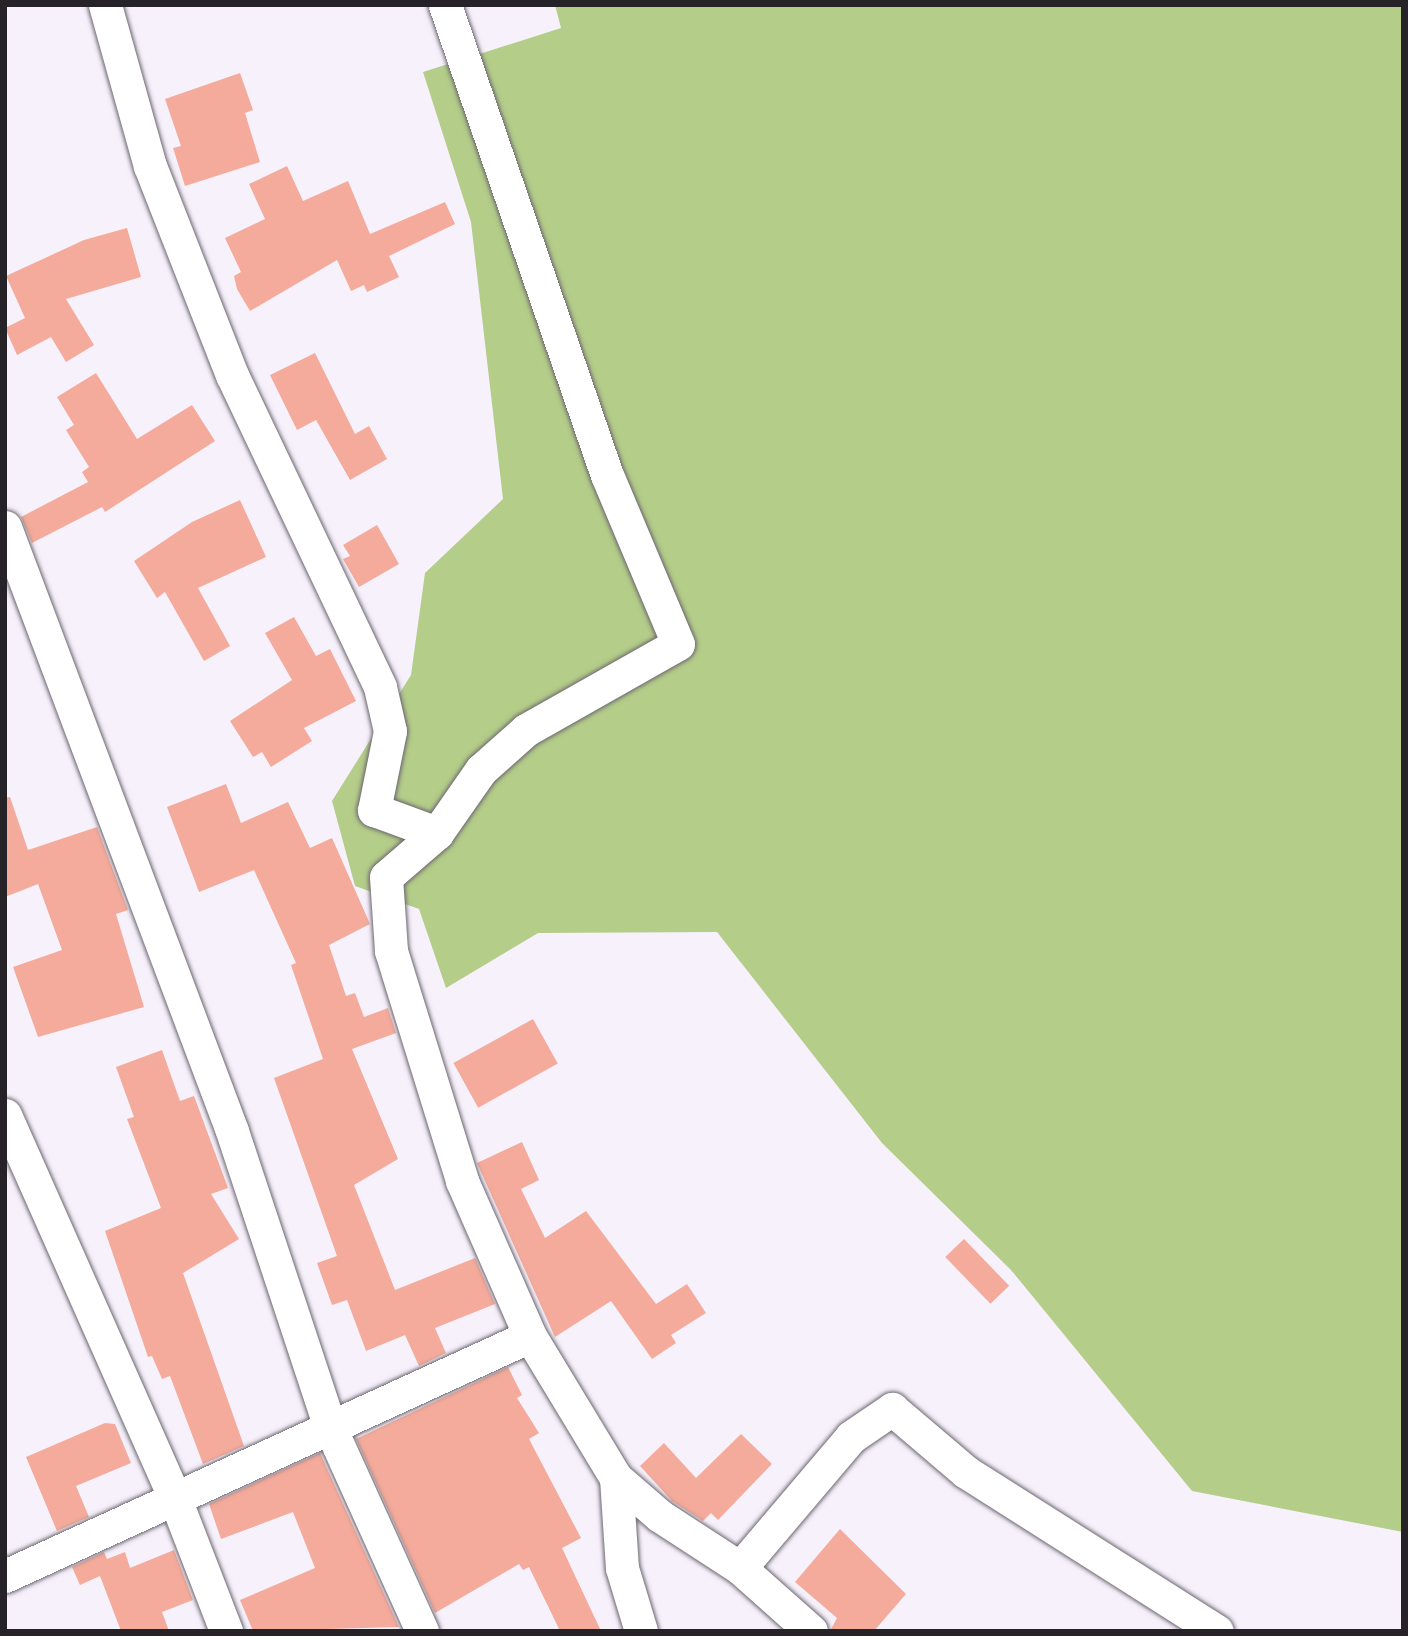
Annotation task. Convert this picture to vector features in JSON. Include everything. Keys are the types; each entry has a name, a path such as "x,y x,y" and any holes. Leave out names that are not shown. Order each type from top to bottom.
{"street":[{"path":"105,5 150,166 232,376 380,687 390,731 374,810 438,833"},
{"path":"445,5 607,475 678,644 526,730 481,770 438,833 386,877 391,951 462,1181 530,1336 616,1478 660,1516 740,1567 811,1631"},
{"path":"5,527 232,1131 329,1425 422,1631"},
{"path":"5,1115 174,1496 226,1631"},
{"path":"5,1576 329,1425 530,1336"},
{"path":"740,1567 851,1437 892,1409 966,1472 1217,1631"},
{"path":"616,1478 622,1567 641,1631"}],"green space":[{"path":"555,5 1403,5 1403,1532 1192,1491 1011,1270 882,1143 717,932 538,933 446,988 419,909 355,886 332,801 411,675 425,573 503,499 471,222 423,72 561,28"}],"building":[{"path":"240,73 253,110 245,113 260,162 185,186 173,148 181,146 165,99"},
{"path":"287,166 303,201 348,181 370,234 445,202 455,224 389,256 399,277 367,292 364,285 351,291 337,260 250,311 237,289 234,276 241,272 225,238 265,219 249,184"},
{"path":"127,228 141,277 66,299 94,345 66,362 51,337 17,355 5,328 25,318 6,276 84,240"},
{"path":"315,353 355,434 369,426 387,459 350,480 316,420 297,430 270,375"},
{"path":"96,373 137,439 192,405 215,441 105,512 102,507 32,543 21,517 88,482 82,472 89,467 66,430 74,425 57,397"},
{"path":"240,500 266,557 198,588 230,646 204,661 165,592 157,598 134,561 192,522"},
{"path":"377,525 399,564 359,587 343,559 350,556 343,545"},
{"path":"294,617 316,656 330,649 356,701 304,728 312,741 271,767 262,752 253,757 230,721 292,680 265,633"},
{"path":"226,784 241,823 288,802 310,848 332,838 370,924 329,945 346,996 355,993 364,1017 388,1008 396,1033 352,1049 398,1159 354,1185 395,1290 475,1258 495,1304 435,1328 446,1353 419,1366 405,1335 366,1351 347,1300 332,1305 317,1263 337,1256 274,1078 323,1059 291,965 296,963 254,870 199,892 167,807"},
{"path":"10,797 28,850 97,827 128,910 116,914 144,1007 38,1037 13,967 62,950 38,884 5,897 5,798"},
{"path":"533,1019 558,1064 478,1108 453,1063"},
{"path":"162,1050 180,1101 194,1096 228,1188 211,1194 239,1239 183,1273 244,1446 203,1464 170,1376 162,1379 152,1356 148,1357 105,1231 161,1208 127,1119 134,1117 116,1067"},
{"path":"522,1142 539,1180 521,1189 545,1238 586,1211 656,1304 687,1284 706,1313 671,1335 676,1343 652,1359 611,1301 555,1337 477,1163"},
{"path":"964,1239 1009,1286 990,1304 945,1257"},
{"path":"508,1367 522,1395 517,1398 539,1433 529,1439 581,1538 562,1548 601,1631 560,1631 529,1567 523,1570 519,1564 435,1613 356,1439"},
{"path":"105,1423 115,1424 131,1463 76,1486 89,1517 57,1531 26,1457"},
{"path":"741,1434 772,1464 718,1520 711,1513 703,1521 672,1501 640,1466 664,1443 696,1478"},
{"path":"320,1453 399,1627 253,1631 240,1600 315,1568 293,1512 221,1539 209,1504"},
{"path":"840,1529 906,1594 874,1631 830,1631 837,1618 795,1582"},
{"path":"174,1550 193,1600 162,1612 169,1631 121,1631 100,1576 80,1585 72,1567 104,1552 107,1559 125,1552 130,1568"}]}
